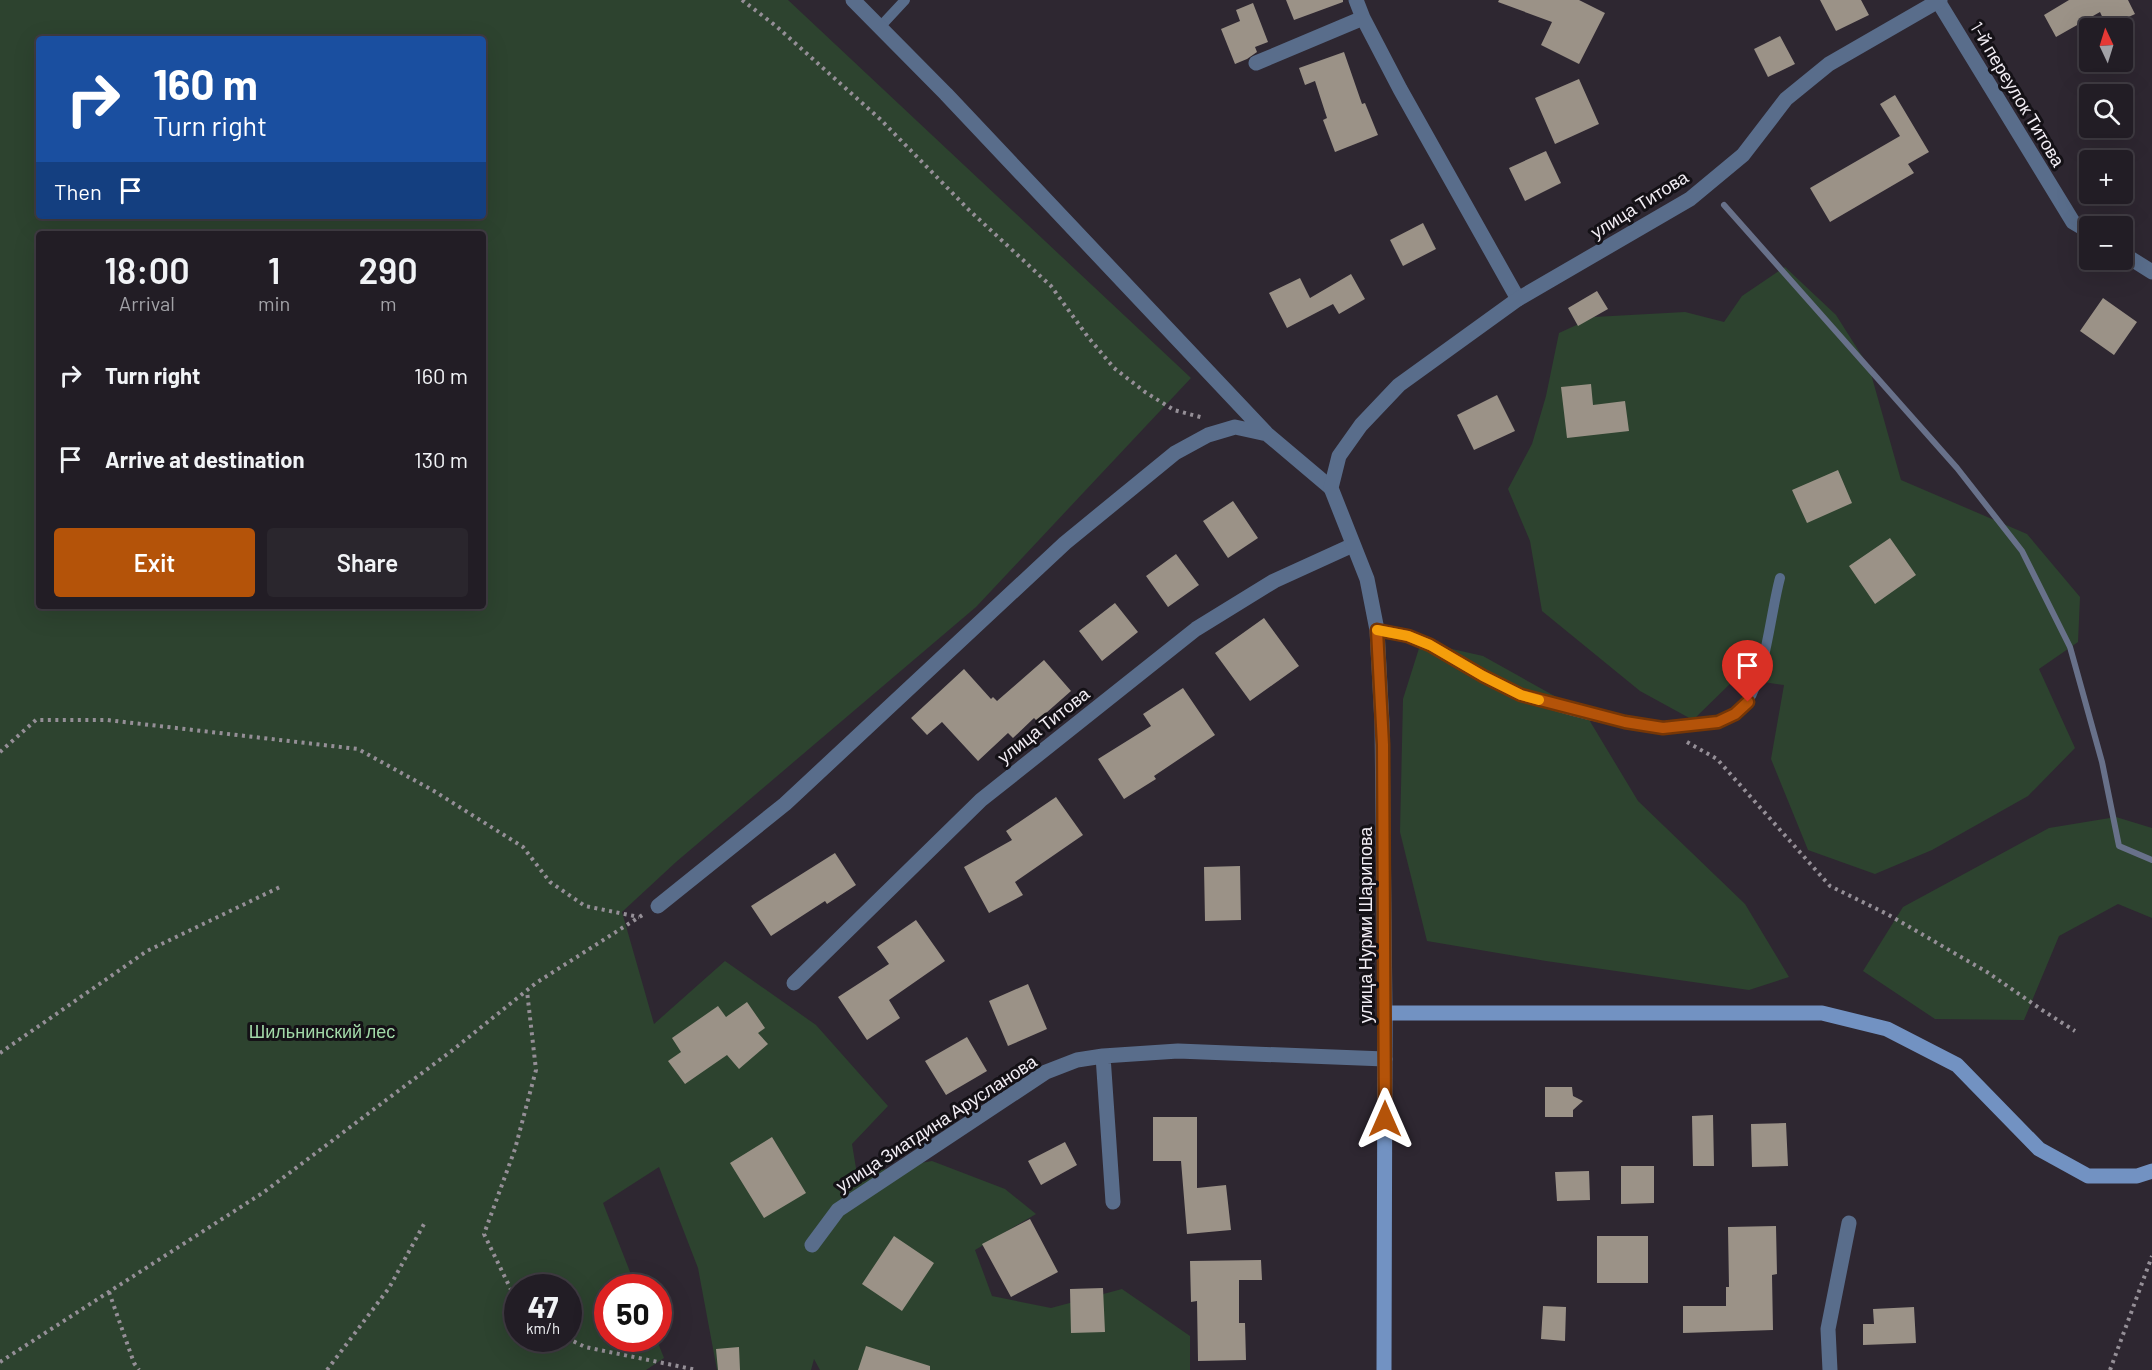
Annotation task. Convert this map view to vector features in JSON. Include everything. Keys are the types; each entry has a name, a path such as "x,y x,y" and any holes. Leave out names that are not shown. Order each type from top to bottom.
{"main road":[{"name":"улица Нурми Шарипова","path":"1384,1370 1385,1013"},
{"path":"1385,1013 1822,1013 1887,1029 1957,1065 2039,1149 2088,1176 2137,1176 2152,1171"}],"street":[{"path":"853,0 946,94 1267,434 1331,488"},
{"path":"1356,0 1400,89 1518,299"},
{"name":"1-й переулок Титова","path":"1939,0 2073,222 2079,226"},
{"name":"улица Титова","path":"1331,488 1339,456 1360,424 1399,386 1518,299 1690,198 1743,155 1786,99 1829,64 1939,0"},
{"path":"1256,63 1363,18"},
{"path":"2133,260 2152,272"},
{"path":"658,906 785,804 1065,543 1176,453 1208,435 1235,427 1267,434"},
{"name":"улица Нурми Шарипова","path":"1331,488 1367,579 1377,630 1383,735 1385,1013"},
{"name":"улица Титова","path":"794,983 981,800 1187,636 1274,580 1353,545"},
{"name":"улица Зиатдина Арусланова","path":"812,1245 838,1210 1046,1072 1077,1060 1178,1051 1385,1059"},
{"path":"1103,1056 1113,1202"},
{"path":"1830,1370 1828,1329 1849,1223"}],"lane":[{"path":"879,28 905,0"},
{"path":"1377,630 1408,636 1430,645 1521,695 1625,722 1663,728 1718,722 1735,714 1748,702 1764,654 1780,578"}],"path":[{"path":"742,0 776,26 880,119 969,210 1051,286 1114,368 1145,392 1174,410 1205,418"},
{"path":"0,752 36,720 107,720 358,749 434,791 523,847 550,882 585,906 640,917"},
{"path":"1663,728 1717,759 1830,886 1887,914 1987,972 2075,1031"},
{"path":"0,1053 147,951 282,886"},
{"path":"0,1362 264,1192 454,1049 527,990 658,906"},
{"path":"504,1275 484,1234 515,1149 536,1070 527,990"},
{"path":"327,1370 389,1288 424,1224"},
{"path":"2110,1370 2152,1256"},
{"path":"110,1292 134,1363 139,1370"},
{"path":"582,1346 696,1370"}],"green space":[{"name":"Шильнинский лес","path":"0,0 788,0 1191,378 976,607 676,862 622,912 654,1024 725,961 816,1025 888,1106 852,1144 857,1174 932,1161 1005,1189 1036,1214 975,1250 992,1296 1051,1308 1122,1289 1190,1336 1190,1370 820,1370 814,1359 811,1370 717,1370 698,1268 659,1167 603,1203 631,1274 594,1274 594,1352 662,1352 664,1358 646,1370 0,1370"},
{"path":"1785,267 1836,315 1869,367 1901,480 2027,534 2080,597 2078,642 2039,669 2075,748 2028,796 1932,850 1875,874 1808,850 1771,759 1784,685 1736,678 1693,720 1640,691 1542,611 1530,541 1508,489 1532,444 1546,396 1559,333 1594,317 1685,312 1724,322 1742,296"},
{"path":"1421,642 1483,656 1585,713 1638,801 1745,904 1789,977 1749,990 1546,961 1427,941 1400,832 1403,699"},
{"path":"2116,817 2152,828 2152,918 2118,904 2059,936 2024,1020 1935,1019 1863,971 1903,907 2049,828"}],"building":[{"path":"1286,0 1343,0 1343,2 1294,20"},
{"path":"1499,0 1579,0 1605,13 1579,64 1541,45 1552,22 1498,2"},
{"path":"1820,0 1861,0 1869,15 1836,31"},
{"path":"2069,0 2128,0 2135,14 2126,18 2103,18 2100,12 2089,18 2079,18 2079,24 2056,37 2044,15"},
{"path":"1253,3 1268,42 1255,47 1257,52 1235,64 1221,29 1240,21 1236,10"},
{"path":"1780,36 1795,64 1768,77 1754,49"},
{"path":"1344,52 1362,104 1365,103 1378,135 1335,152 1323,120 1327,118 1315,81 1305,85 1299,68"},
{"path":"1579,79 1599,124 1555,144 1535,98"},
{"path":"1895,95 1929,152 1908,164 1914,173 1830,222 1810,188 1900,136 1880,104"},
{"path":"1546,151 1561,183 1525,201 1509,168"},
{"path":"1423,223 1436,249 1403,266 1390,240"},
{"path":"1351,274 1365,299 1339,314 1333,304 1287,328 1269,293 1300,278 1310,298"},
{"path":"1597,291 1608,309 1578,326 1568,308"},
{"path":"2103,298 2137,322 2114,355 2080,331"},
{"path":"1591,384 1593,405 1625,401 1629,431 1567,438 1561,387"},
{"path":"1497,395 1515,431 1474,450 1457,415"},
{"path":"1838,470 1852,503 1807,523 1792,490"},
{"path":"1233,501 1258,538 1228,558 1203,521"},
{"path":"1890,538 1916,575 1875,604 1849,566"},
{"path":"1176,554 1199,585 1168,607 1146,576"},
{"path":"1115,603 1138,632 1102,661 1079,631"},
{"path":"1264,618 1299,666 1250,701 1215,653"},
{"path":"1044,660 1071,691 1037,721 1034,718 1013,738 1008,733 978,761 942,722 927,735 911,718 964,669 991,699 993,697 997,701"},
{"path":"1183,688 1215,735 1154,776 1156,779 1124,799 1098,759 1151,726 1143,714"},
{"path":"1056,797 1083,835 1015,882 1023,895 989,913 964,867 1012,840 1006,831"},
{"path":"835,853 856,885 827,904 825,901 771,936 751,906"},
{"path":"1240,866 1241,920 1205,921 1204,867"},
{"path":"916,920 945,961 889,1000 900,1018 867,1040 838,997 889,964 877,947"},
{"path":"1028,984 1047,1029 1008,1046 989,1001"},
{"path":"747,1002 765,1028 758,1033 768,1044 739,1069 727,1055 685,1084 668,1061 681,1052 672,1038 718,1006 726,1017"},
{"path":"967,1037 987,1071 946,1095 925,1061"},
{"path":"1545,1087 1572,1087 1573,1096 1583,1101 1573,1110 1573,1117 1545,1117"},
{"path":"1713,1115 1714,1166 1693,1166 1692,1116"},
{"path":"1153,1117 1197,1117 1197,1188 1226,1185 1231,1230 1187,1234 1181,1161 1153,1161"},
{"path":"1786,1123 1788,1166 1752,1167 1751,1124"},
{"path":"772,1137 806,1193 764,1218 730,1163"},
{"path":"1065,1142 1077,1165 1041,1185 1028,1161"},
{"path":"1621,1166 1654,1166 1654,1203 1621,1204"},
{"path":"1589,1171 1590,1200 1557,1201 1555,1172"},
{"path":"1030,1219 1058,1272 1011,1297 982,1244"},
{"path":"1776,1226 1777,1274 1772,1275 1773,1330 1683,1333 1683,1306 1726,1306 1726,1287 1729,1287 1728,1227"},
{"path":"894,1236 934,1263 902,1311 862,1284"},
{"path":"1597,1236 1648,1236 1648,1283 1597,1283"},
{"path":"1261,1260 1262,1280 1239,1280 1239,1323 1245,1323 1246,1360 1198,1361 1197,1301 1191,1302 1190,1261"},
{"path":"1103,1288 1105,1332 1071,1333 1070,1289"},
{"path":"1543,1306 1566,1307 1565,1341 1541,1339"},
{"path":"1914,1307 1916,1343 1863,1345 1863,1324 1874,1324 1873,1309"},
{"path":"866,1346 930,1366 930,1370 858,1370"},
{"path":"739,1347 740,1370 718,1370 716,1349"}],"waterway":[{"path":"1724,205 1957,468 2022,551 2070,647 2102,762 2119,846 2152,860"}],"slow traffic":[{"path":"1377,630 1408,636 1430,645 1483,676 1521,695 1539,700"}],"route":[{"path":"1385,1119 1383,745 1377,630 1408,636 1430,645 1521,695 1625,722 1663,728 1695,726 1718,722 1735,714 1748,702"}]}
